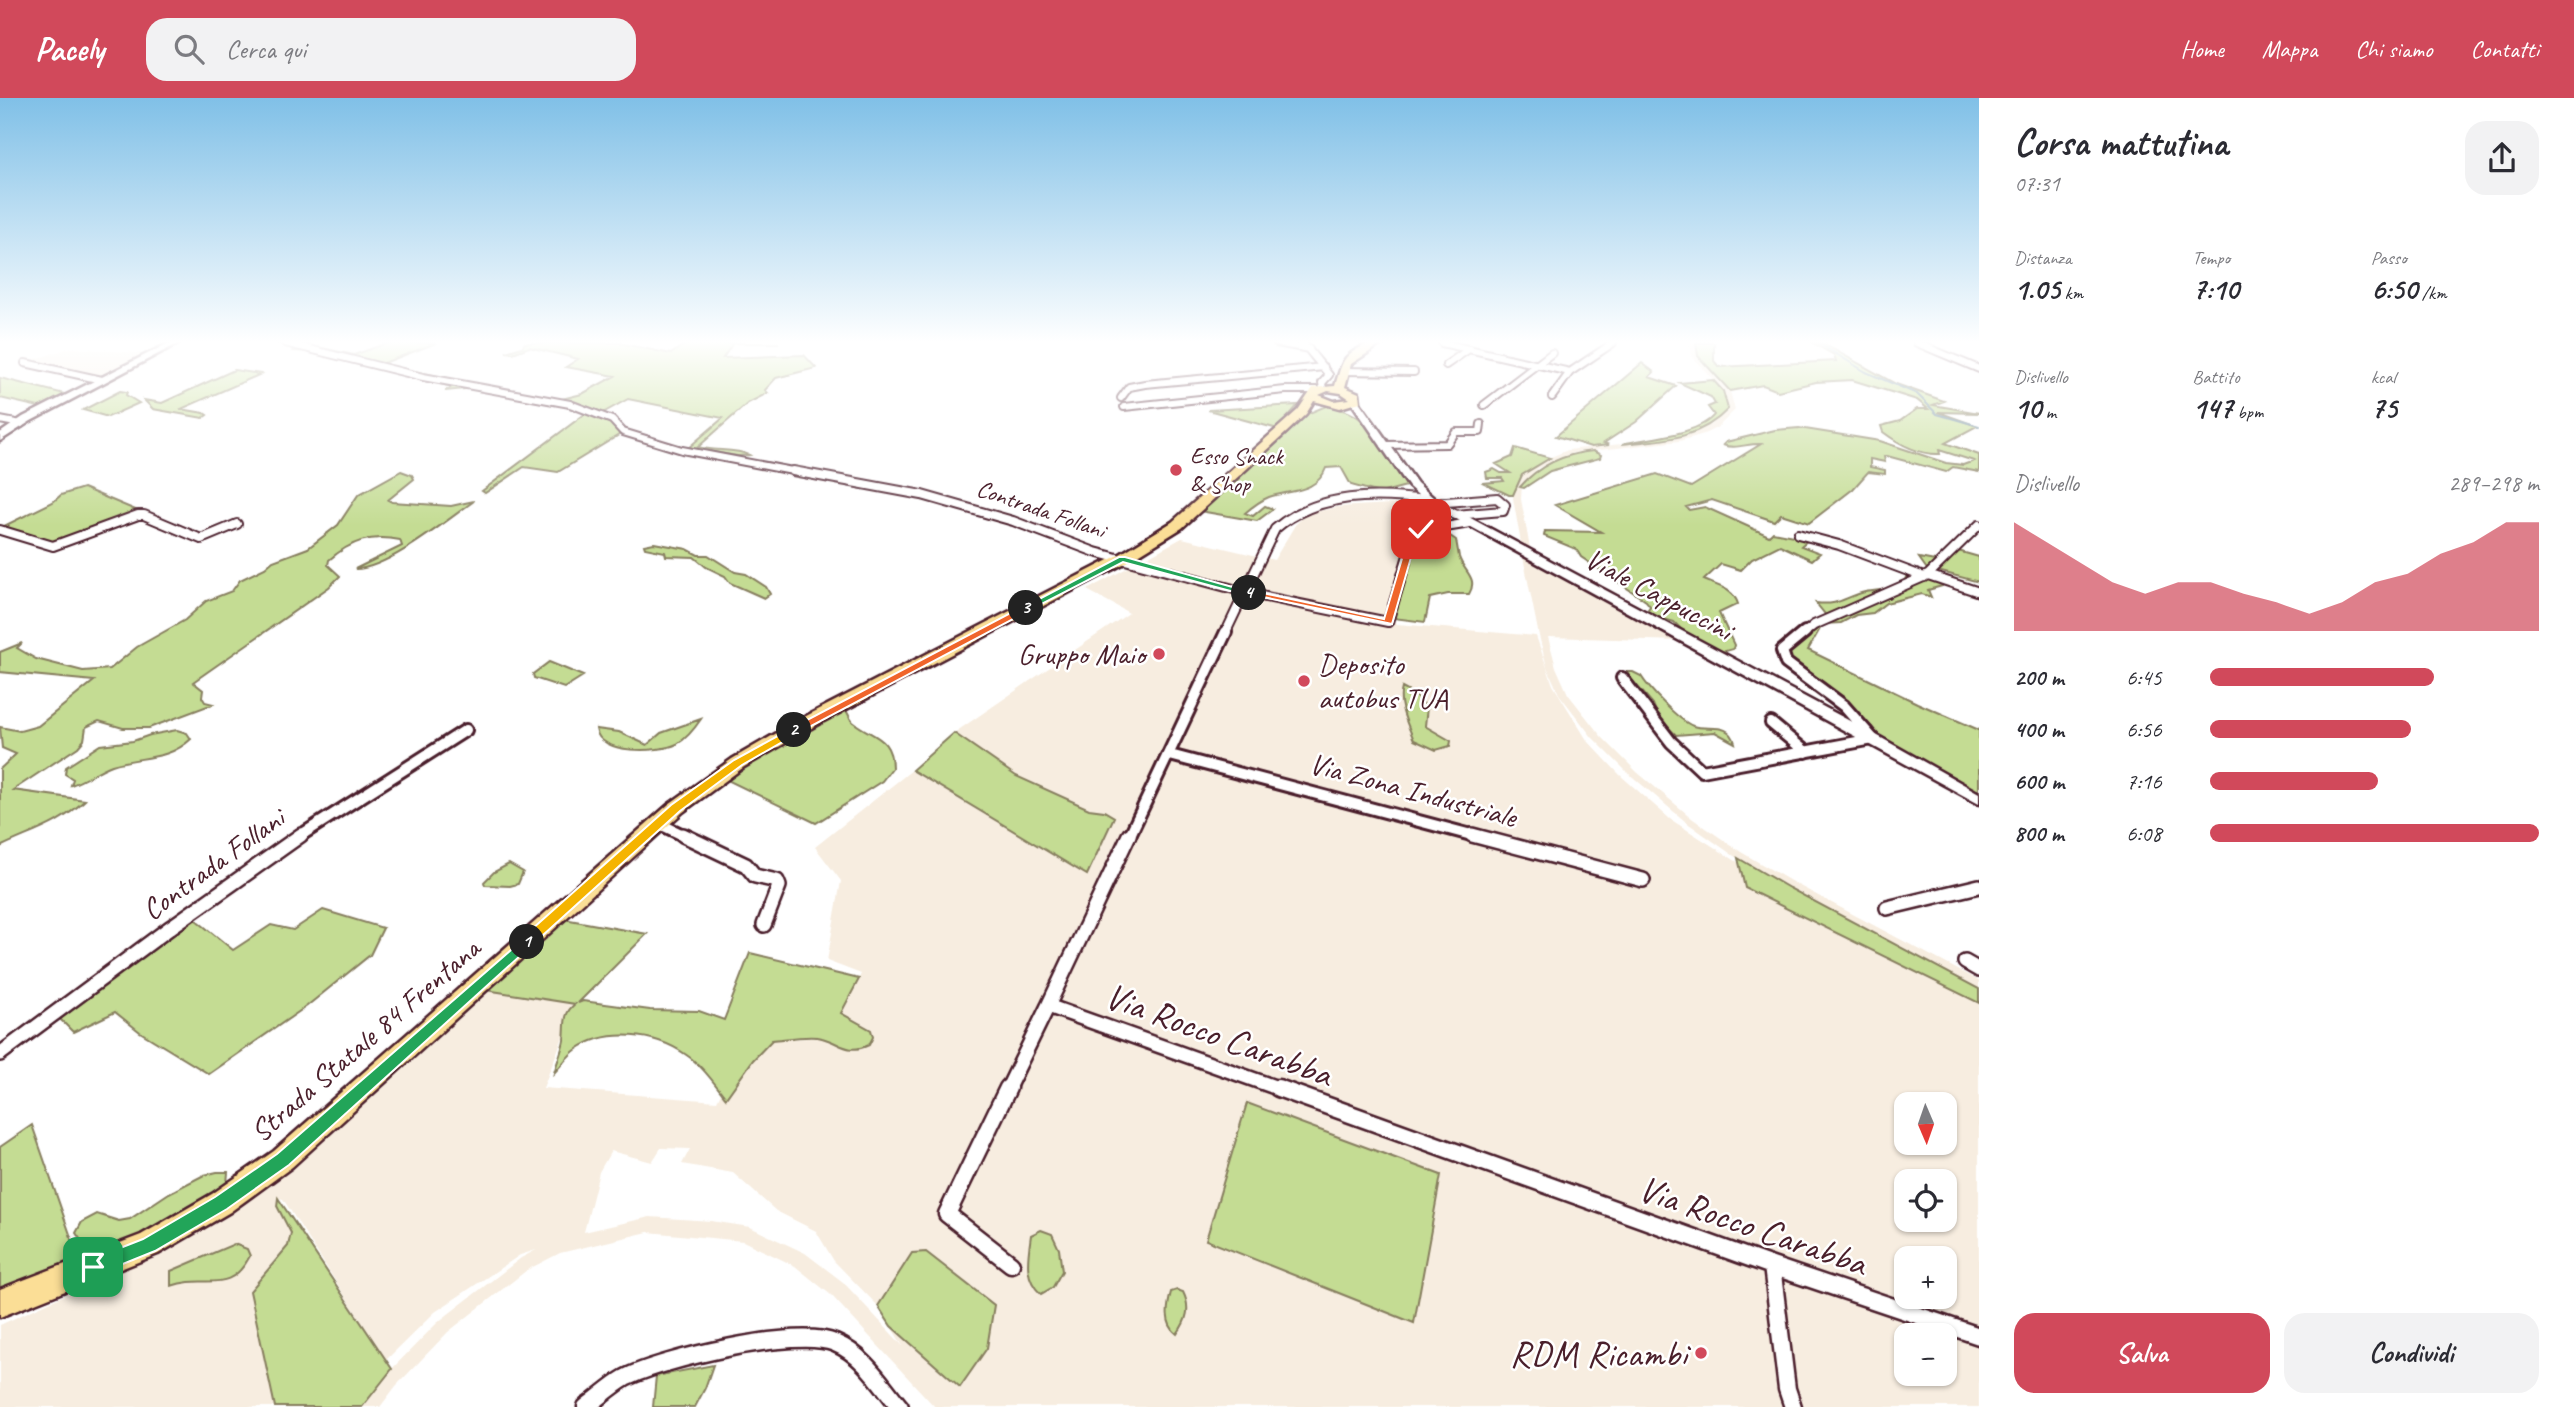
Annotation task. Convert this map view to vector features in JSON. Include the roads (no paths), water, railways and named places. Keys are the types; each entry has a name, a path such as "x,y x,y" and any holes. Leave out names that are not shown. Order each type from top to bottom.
{"main road":[{"path":"0,438 58,404"},
{"name":"Strada Statale 84 Frentana","path":"0,1303 149,1245 221,1203 283,1159 658,823 738,763 814,719 1122,559 1177,525 1309,404"},
{"path":"1329,404 1342,405"},
{"path":"0,1309 34,1292"}],"street":[{"name":"Contrada Follani","path":"564,404 590,410 612,420 623,432 682,450 922,495 975,509 1095,552 1245,592 1388,622 1415,532 1470,523"},
{"path":"1124,407 1152,404"},
{"path":"1358,404 1409,488 1417,496"},
{"path":"1342,405 1362,413"},
{"path":"0,420 21,424"},
{"path":"1384,445 1447,444 1456,432 1480,432 1480,424"},
{"path":"1385,497 1409,488"},
{"path":"1011,1264 947,1214 1170,755 1275,529 1285,518 1310,505 1417,496"},
{"name":"Viale Cappuccini","path":"1417,496 1433,502 1873,739 1979,799"},
{"path":"1433,502 1497,498 1506,508 1503,511 1455,515"},
{"path":"0,530 53,546 138,515 144,515 201,539 237,524"},
{"path":"1873,739 1844,706 1786,663 1782,651 1814,625 1926,576 1979,525"},
{"path":"1798,534 1979,592"},
{"path":"1622,678 1695,767 1708,771 1873,739"},
{"path":"1771,723 1805,752"},
{"name":"Contrada Follani","path":"0,1054 187,912 275,850 401,768 466,730"},
{"name":"Via Zona Industriale","path":"1170,755 1643,880"},
{"path":"658,823 746,865 755,876 777,881 779,886 764,925"},
{"path":"1887,908 1979,886"},
{"path":"1965,962 1979,970"},
{"name":"Via Rocco Carabba","path":"1048,1006 1772,1266 1979,1336"},
{"path":"1772,1266 1787,1389 1793,1407"},
{"path":"586,1407 626,1378 647,1370 774,1339 805,1338 826,1339 858,1357 900,1407"}],"waterway":[{"path":"1927,404 1937,414 1979,426"}],"place":[{"name":"Esso Snack & Shop","path":"1176,470"},
{"name":"Gruppo Maio","path":"1159,654"},
{"name":"Deposito autobus TUA","path":"1304,681"},
{"name":"RDM Ricambi","path":"1701,1353"}]}
